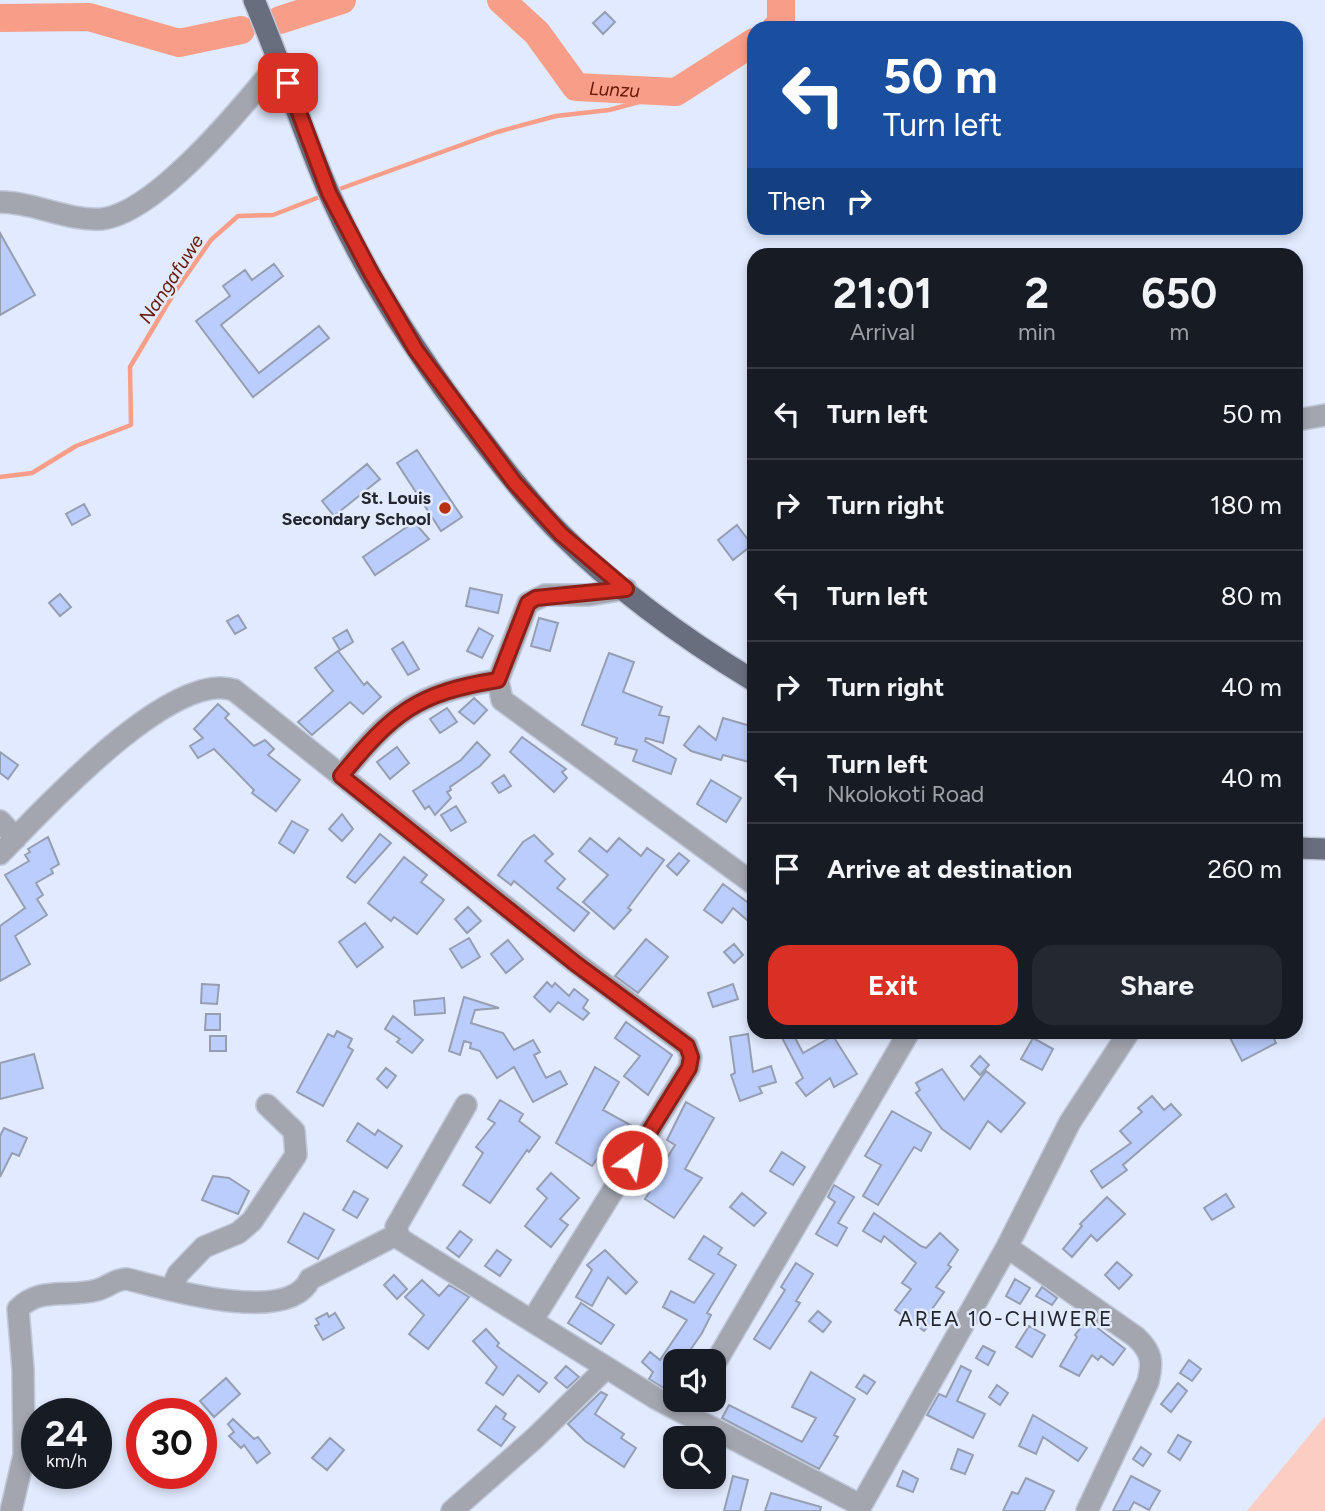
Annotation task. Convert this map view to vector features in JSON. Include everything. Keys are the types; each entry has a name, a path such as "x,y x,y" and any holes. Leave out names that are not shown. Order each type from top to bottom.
{"main road":[{"path":"254,0 280,61 329,193 416,350 514,482 561,534 689,639 747,676"},
{"path":"1303,848 1325,849"}],"street":[{"path":"0,202 99,219 133,207 150,198 178,173 280,61"},
{"path":"1303,419 1325,415"},
{"path":"626,589 589,595 545,595 528,603 498,680 502,700 747,879"},
{"path":"341,776 379,730 411,706 458,686 498,680"},
{"path":"0,853 105,751 137,725 212,687 234,690 576,964 687,1046 691,1057 689,1068 532,1321"},
{"path":"0,821 16,838"},
{"path":"723,1349 905,1039"},
{"path":"697,1412 859,1508 1007,1247 1070,1122 1124,1039"},
{"path":"170,1290 178,1274 204,1247 238,1233 252,1221 296,1155 294,1131 267,1105"},
{"path":"396,1234 396,1227 466,1105"},
{"path":"396,1234 606,1368 663,1395"},
{"path":"10,1511 24,1455 23,1369 18,1309 28,1298 99,1290 116,1279 229,1302 293,1298 305,1290 310,1279 396,1234"},
{"path":"1007,1247 1136,1337 1150,1354 1153,1365 1148,1382 1087,1511"},
{"path":"452,1511 536,1437 606,1368"}],"shaded area":[{"path":"1325,1416 1325,1511 1247,1511"}],"building":[{"path":"605,12 615,22 603,34 593,23"},
{"path":"0,233 35,295 0,315"},
{"path":"274,264 283,276 221,325 259,373 319,326 329,338 253,397 196,321 230,296 223,286 245,270 252,280"},
{"path":"417,450 462,517 441,531 397,463"},
{"path":"367,464 380,479 334,516 322,501"},
{"path":"84,504 90,515 72,525 66,514"},
{"path":"414,522 429,539 375,575 363,557"},
{"path":"737,525 747,538 747,549 733,560 718,540"},
{"path":"470,588 502,595 498,613 466,606"},
{"path":"60,594 71,607 60,616 49,603"},
{"path":"238,615 246,628 235,634 227,621"},
{"path":"539,618 558,623 550,651 531,646"},
{"path":"479,628 493,636 482,658 467,651"},
{"path":"347,630 353,642 340,650 333,638"},
{"path":"403,642 419,669 408,675 392,649"},
{"path":"338,651 364,685 367,682 381,697 363,714 350,702 312,735 298,722 333,691 315,668"},
{"path":"609,653 634,662 623,692 662,707 659,715 669,717 663,743 646,738 645,741 676,759 671,774 633,761 637,750 615,744 617,738 582,725"},
{"path":"474,698 487,710 474,724 459,712"},
{"path":"218,704 229,714 225,718 254,746 265,740 274,749 268,755 300,780 276,811 252,793 254,790 214,749 198,758 190,746 203,738 194,729"},
{"path":"447,708 457,722 440,733 430,719"},
{"path":"723,718 747,725 747,761 723,755 721,760 691,751 684,745 699,726 716,740"},
{"path":"522,737 566,769 562,772 567,778 554,792 510,752"},
{"path":"477,742 490,755 480,766 450,787 451,790 447,792 451,798 435,815 429,806 425,809 413,791 461,760"},
{"path":"397,747 409,763 390,779 377,762"},
{"path":"0,752 18,765 8,779 0,773"},
{"path":"504,775 511,786 499,793 492,783"},
{"path":"711,780 741,798 726,822 697,804"},
{"path":"456,806 466,822 451,831 441,815"},
{"path":"342,814 353,829 342,841 329,829"},
{"path":"292,821 308,830 294,853 279,843"},
{"path":"380,834 391,843 355,883 347,877"},
{"path":"534,835 553,854 545,861 565,879 557,888 589,913 574,931 514,881 511,885 498,875 523,842"},
{"path":"48,837 59,864 51,869 53,873 36,883 43,895 37,899 47,915 15,936 30,964 0,981 0,926 25,908 5,875 29,861 25,855 30,852 28,849"},
{"path":"590,838 607,852 619,838 641,856 647,848 664,860 628,908 631,910 614,929 583,902 608,875 579,851"},
{"path":"679,853 689,861 677,875 667,866"},
{"path":"404,857 427,875 421,882 444,900 417,934 394,917 391,921 368,903"},
{"path":"723,884 747,902 747,920 733,908 722,923 704,910"},
{"path":"468,907 481,921 467,933 455,919"},
{"path":"365,923 383,947 357,967 339,942"},
{"path":"469,938 480,957 462,968 450,949"},
{"path":"646,939 668,957 638,993 615,976"},
{"path":"508,940 523,959 506,973 491,954"},
{"path":"734,944 743,955 734,963 724,952"},
{"path":"547,982 552,987 555,983 569,996 574,989 588,1000 583,1008 589,1013 583,1020 558,1002 550,1012 534,997"},
{"path":"202,984 219,985 217,1004 201,1003"},
{"path":"733,984 738,999 713,1007 708,993"},
{"path":"464,997 499,1008 475,1010 471,1023 503,1033 514,1050 533,1040 540,1052 534,1055 546,1078 560,1071 567,1084 533,1102 514,1067 497,1078 480,1051 470,1048 471,1043 464,1041 460,1055 449,1051"},
{"path":"444,998 445,1013 415,1015 414,1001"},
{"path":"206,1014 220,1014 220,1030 205,1030"},
{"path":"393,1016 423,1040 412,1053 397,1042 400,1039 385,1029"},
{"path":"626,1022 672,1055 648,1095 624,1076 640,1056 615,1038"},
{"path":"337,1031 352,1039 348,1047 353,1050 323,1106 297,1092 328,1034 334,1037"},
{"path":"747,1034 753,1072 771,1066 776,1082 759,1087 762,1093 740,1101 731,1075 735,1073 730,1037"},
{"path":"210,1036 226,1036 226,1051 210,1051"},
{"path":"783,1039 796,1039 803,1053 828,1039 835,1039 857,1074 834,1087 830,1078 806,1096 796,1083 803,1078"},
{"path":"1032,1039 1053,1049 1042,1070 1021,1059"},
{"path":"1231,1039 1274,1039 1276,1043 1242,1061"},
{"path":"34,1054 43,1088 0,1099 0,1063"},
{"path":"980,1056 989,1065 980,1075 971,1066"},
{"path":"595,1067 619,1082 603,1110 636,1128 629,1139 620,1133 615,1145 609,1142 592,1166 556,1143"},
{"path":"386,1068 396,1076 387,1088 377,1079"},
{"path":"942,1069 964,1100 986,1071 1025,1103 1001,1132 988,1121 970,1149 942,1129 916,1093 920,1090 916,1083"},
{"path":"1152,1096 1164,1110 1171,1104 1181,1115 1123,1165 1127,1170 1102,1188 1091,1171 1131,1143 1120,1131 1142,1112 1138,1108"},
{"path":"500,1100 523,1114 519,1121 540,1137 529,1152 527,1150 490,1203 463,1185 483,1153 476,1147 495,1123 488,1119"},
{"path":"686,1102 714,1118 685,1169 702,1178 674,1218 645,1199 662,1173 659,1171 675,1145 667,1140"},
{"path":"892,1111 931,1133 921,1151 914,1147 878,1205 863,1196 881,1165 865,1156"},
{"path":"358,1123 375,1135 378,1130 402,1146 387,1168 347,1141"},
{"path":"4,1128 27,1138 19,1156 12,1153 0,1177 0,1136"},
{"path":"782,1152 805,1167 793,1185 770,1171"},
{"path":"551,1173 579,1198 560,1219 568,1225 551,1247 525,1226 547,1198 537,1189"},
{"path":"213,1176 229,1178 249,1191 238,1214 202,1200"},
{"path":"834,1185 854,1197 838,1223 847,1228 837,1246 816,1234 835,1202 828,1197"},
{"path":"354,1191 368,1199 357,1218 343,1210"},
{"path":"742,1193 766,1213 754,1226 730,1207"},
{"path":"1226,1194 1234,1207 1212,1220 1204,1208"},
{"path":"1107,1197 1125,1214 1097,1241 1091,1235 1072,1257 1063,1249 1082,1226 1080,1224"},
{"path":"304,1213 334,1230 318,1259 288,1242"},
{"path":"874,1213 921,1246 926,1248 940,1233 958,1250 948,1265 951,1267 936,1287 944,1292 928,1315 933,1320 924,1331 895,1310 911,1289 902,1283 916,1263 884,1236 881,1242 863,1231"},
{"path":"460,1231 472,1240 459,1257 447,1248"},
{"path":"704,1236 722,1248 718,1254 736,1265 707,1313 711,1315 691,1349 667,1349 687,1320 663,1307 671,1291 694,1303 714,1274 689,1259"},
{"path":"497,1250 511,1260 500,1276 485,1266"},
{"path":"605,1250 637,1282 626,1294 608,1277 592,1306 576,1297 592,1270 587,1265"},
{"path":"1117,1262 1132,1275 1119,1289 1105,1275"},
{"path":"796,1263 813,1274 796,1301 800,1303 770,1349 754,1339 785,1290 781,1287"},
{"path":"394,1275 407,1289 397,1299 384,1285"},
{"path":"1015,1279 1030,1288 1020,1304 1006,1296"},
{"path":"422,1280 439,1296 449,1285 469,1297 428,1349 409,1334 424,1315 405,1297"},
{"path":"1042,1287 1057,1298 1052,1305 1036,1296"},
{"path":"581,1303 614,1325 601,1344 568,1323"},
{"path":"818,1311 831,1322 823,1332 809,1321"},
{"path":"327,1313 329,1317 335,1313 344,1328 323,1340 315,1326 319,1324 316,1319"},
{"path":"1087,1320 1125,1349 1113,1365 1101,1356 1098,1360 1092,1355 1079,1376 1060,1366 1077,1337 1075,1335"},
{"path":"1029,1326 1045,1335 1032,1357 1016,1347"},
{"path":"486,1329 499,1343 497,1346 547,1383 539,1392 518,1375 503,1395 486,1383 497,1367 473,1341"},
{"path":"983,1346 995,1352 988,1365 976,1358"},
{"path":"650,1352 660,1360 663,1356 663,1388 649,1379 653,1372 642,1362"},
{"path":"1189,1360 1201,1369 1192,1381 1180,1373"},
{"path":"566,1366 579,1377 567,1388 555,1378"},
{"path":"961,1366 971,1371 957,1401 985,1414 973,1438 927,1415 939,1394 946,1397"},
{"path":"811,1372 855,1399 834,1435 838,1437 819,1469 722,1418 729,1405 802,1442 816,1418 792,1407"},
{"path":"864,1375 875,1382 867,1394 856,1387"},
{"path":"226,1378 240,1394 217,1414 217,1398 203,1398"},
{"path":"1178,1383 1187,1391 1171,1412 1161,1404"},
{"path":"997,1385 1008,1393 1000,1405 989,1397"},
{"path":"601,1392 607,1395 595,1414 624,1434 621,1438 636,1448 624,1467 585,1441 568,1424"},
{"path":"496,1406 506,1414 503,1419 515,1427 501,1446 478,1430"},
{"path":"1033,1415 1087,1448 1078,1461 1043,1437 1036,1454 1019,1446"},
{"path":"233,1419 254,1439 258,1437 270,1453 257,1463 244,1445 241,1448 229,1436 234,1432 228,1424"},
{"path":"1178,1435 1191,1442 1180,1460 1168,1452"},
{"path":"330,1438 344,1450 327,1470 312,1458"},
{"path":"1141,1447 1151,1454 1143,1466 1133,1459"},
{"path":"958,1449 973,1455 965,1474 951,1469"},
{"path":"903,1471 918,1479 913,1492 897,1486"},
{"path":"733,1476 748,1480 740,1511 724,1511"},
{"path":"1131,1476 1160,1491 1149,1510 1134,1502 1129,1511 1113,1511"},
{"path":"1026,1478 1054,1491 1044,1511 1003,1511 1012,1492 1018,1494"},
{"path":"771,1493 821,1507 820,1511 765,1511"}],"waterway":[{"name":"Lunzu","path":"280,20 342,0"},
{"name":"Lunzu","path":"501,0 537,33 576,87 676,92 747,46"},
{"name":"Lunzu","path":"781,0 781,21"},
{"name":"Lunzu","path":"0,18 89,17 179,43 241,30"},
{"name":"Nangafuwe","path":"334,191 497,132 556,116 609,110 676,92"},
{"name":"Nangafuwe","path":"0,477 32,473 76,446 131,425 130,367 174,293 211,240 238,216 273,215 322,196"}],"place":[{"name":"St. Louis Secondary School","path":"445,508"}],"district":[{"name":"AREA 10-CHIWERE","path":"1006,1318"}],"route":[{"path":"288,83 329,193 416,350 514,482 561,534 626,589 589,595 545,595 528,603 498,680 458,686 431,695 411,706 379,730 341,776 576,964 687,1046 691,1057 689,1068 632,1160"}]}
